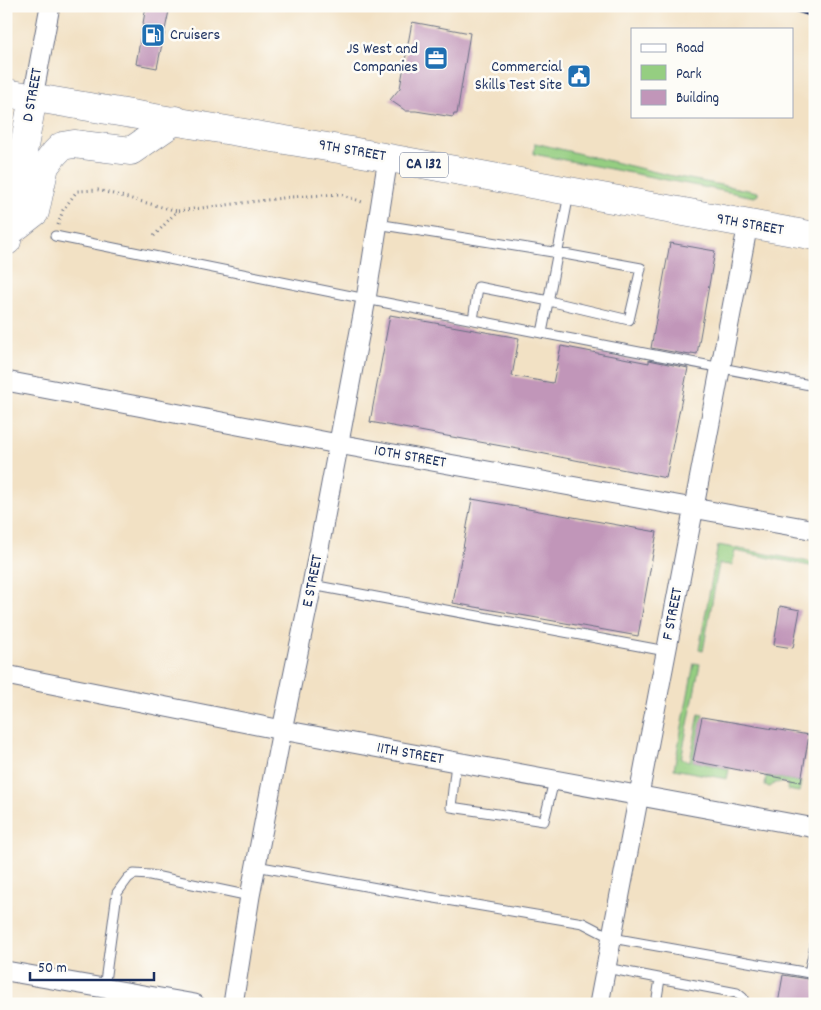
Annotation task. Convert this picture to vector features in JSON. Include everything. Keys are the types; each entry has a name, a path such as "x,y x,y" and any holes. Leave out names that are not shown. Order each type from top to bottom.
{"main road":[{"name":"9TH STREET","path":"6,93 176,120 815,236"},
{"name":"D STREET","path":"7,238 33,97"},
{"path":"7,238 35,212 45,166 62,146 74,144 131,151 176,120"}],"street":[{"name":"D STREET","path":"33,97 50,6"},
{"name":"E STREET","path":"233,1004 250,896 312,585 366,299 388,158"},
{"name":"F STREET","path":"599,1004 748,224"},
{"name":"10TH STREET","path":"6,382 815,530"},
{"name":"11TH STREET","path":"6,675 282,730 815,828"},
{"path":"6,971 109,994 195,1004"}],"lane":[{"path":"542,333 559,253 569,191"},
{"path":"378,217 641,268 629,320 478,287 472,320"},
{"path":"55,236 472,320 815,386"},
{"path":"312,585 666,651"},
{"path":"456,762 451,807 544,821 554,781"},
{"path":"256,866 583,923 612,938 812,974 815,945"},
{"path":"109,994 117,894 128,878 134,874 150,875 250,896"},
{"path":"606,968 737,993 743,998 744,1004"},
{"path":"656,1004 660,979"}],"path":[{"path":"55,236 62,210 77,191 98,190 177,211 291,197 340,194 360,200 378,217"},
{"path":"154,236 177,211"}],"green space":[{"path":"535,143 668,175 758,192 758,195 754,197 534,154"},
{"path":"718,545 815,563 815,567 735,551 732,565 719,564 703,651 699,650"},
{"path":"694,663 700,664 681,759 690,761 699,714 703,715 693,761 729,769 727,779 674,769"},
{"path":"766,776 801,782 799,792 788,790 787,784 783,782 775,783 770,787 765,786"}],"building":[{"name":"Cruisers","path":"146,6 170,6 157,68 136,64"},
{"name":"JS West and Companies","path":"412,22 470,33 457,114 454,114 453,117 406,111 390,100 400,88"},
{"path":"670,243 715,251 697,354 691,353 690,355 651,348"},
{"path":"390,315 519,338 512,376 553,383 561,346 649,363 649,360 688,368 666,478 370,422"},
{"path":"472,499 657,532 638,636 453,603"},
{"path":"780,606 800,610 793,648 774,645"},
{"path":"702,717 809,735 801,782 693,761"},
{"path":"783,975 815,980 815,1004 778,1004"}],"railway":[{"path":"782,6 815,16"}],"place":[{"name":"Cruisers","path":"153,35"},
{"name":"JS West and Companies","path":"436,58"},
{"name":"Commercial Skills Test Site","path":"579,76"}]}
